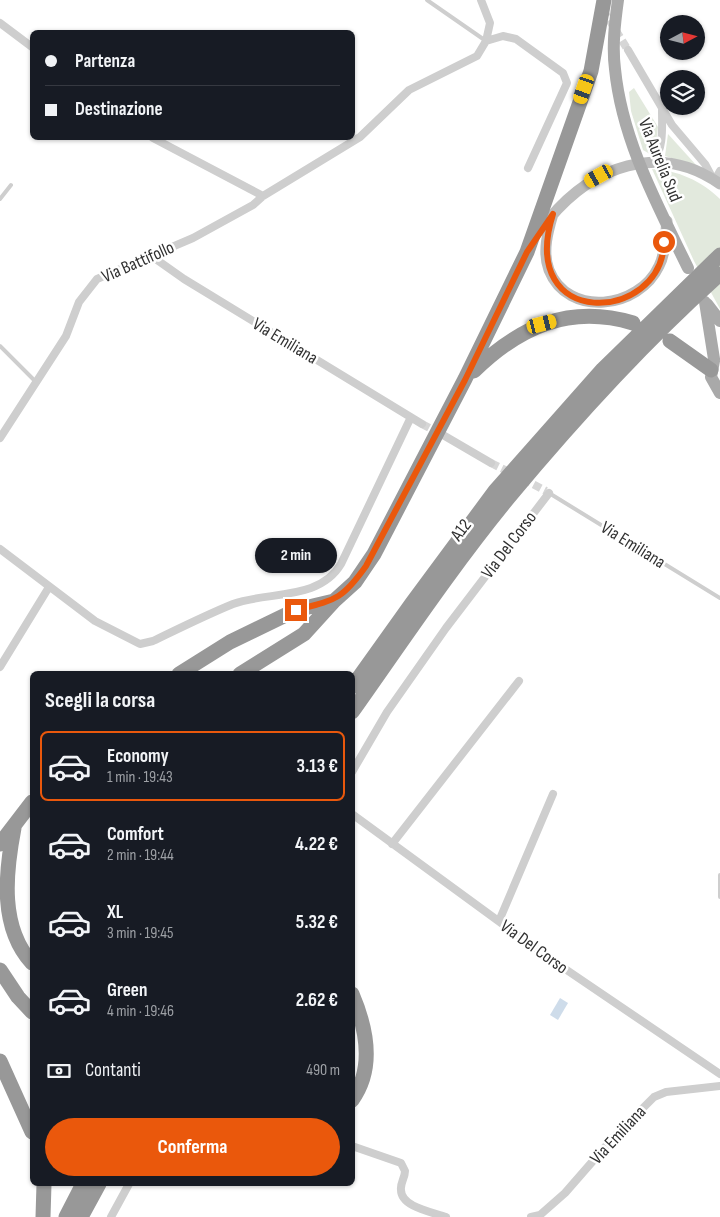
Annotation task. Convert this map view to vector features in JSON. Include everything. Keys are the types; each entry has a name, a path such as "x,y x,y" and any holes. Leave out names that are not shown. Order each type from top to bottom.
{"highway":[{"path":"245,671 304,634 334,601 355,582 374,554 465,380 527,252 591,71 604,0"},
{"name":"A12","path":"355,683 412,602 495,491 720,255"},
{"name":"A12","path":"355,708 424,610 508,498 608,374 720,274"},
{"path":"465,380 488,358 517,335 542,324 570,318 594,316 616,318 633,323"},
{"path":"670,341 715,361"},
{"path":"185,671 230,642 296,610 334,601"},
{"path":"0,853 30,805"},
{"path":"0,844 14,828"},
{"path":"14,828 2,896 4,915 18,948 30,961"},
{"path":"0,970 18,997 30,1010"},
{"path":"355,1001 360,1013 366,1040 367,1060 360,1089 355,1096"},
{"path":"355,1019 366,1040"},
{"path":"0,1061 30,1128"},
{"path":"44,1186 44,1217"},
{"path":"66,1217 82,1186"},
{"path":"81,1217 98,1186"}],"main road":[{"name":"Via Aurelia Sud","path":"618,0 615,67 620,104 634,153 688,268"},
{"path":"527,252 553,214 573,194 609,171 624,165 653,163 688,169 717,179"},
{"path":"553,214 546,248 548,268 554,281 579,300 598,303 614,302 630,295 643,288 653,277 664,256 667,221"},
{"path":"720,321 705,302 715,361 713,384 720,393"}],"street":[{"path":"481,0 490,23 486,41 503,36 516,39 563,73 567,83 528,168"},
{"path":"0,23 30,46"},
{"name":"Via Battifollo","path":"0,438 66,336 79,302 97,279 194,238 253,206 263,196 360,137 409,90 477,56 486,41"},
{"path":"628,50 660,105"},
{"path":"653,163 659,155 662,137 662,115"},
{"path":"666,115 672,126 717,179"},
{"path":"157,140 263,196"},
{"name":"Via Emiliana","path":"150,255 184,279 422,424"},
{"path":"0,549 95,621 140,644 153,641 235,604 317,586 330,578 341,564 411,417"},
{"path":"443,435 491,463"},
{"name":"Via Del Corso","path":"355,767 387,712 446,628 547,492"},
{"path":"0,667 50,587"},
{"path":"392,844 519,681"},
{"path":"499,921 553,794"},
{"name":"Via Del Corso","path":"355,816 548,958 720,1074"},
{"name":"Via Emiliana","path":"531,1217 540,1216 566,1193 612,1138 654,1097 666,1092 720,1086"},
{"path":"355,1147 401,1163 406,1171 400,1187 401,1196 406,1202 446,1217"},
{"path":"111,1217 128,1186"}],"lane":[{"path":"427,0 486,41"},
{"path":"0,199 2,193 11,185"},
{"path":"0,346 36,382"},
{"name":"Via Emiliana","path":"547,492 720,598"},
{"path":"720,875 720,897"}],"shaded area":[{"path":"634,88 658,127 655,151 650,154 643,150 631,111 629,92"},
{"path":"668,134 697,166 665,156"},
{"path":"652,169 680,174 705,187 720,199 720,309 694,261"}],"water":[{"path":"560,998 568,1003 558,1020 550,1015"}],"tunnel":[{"path":"603,10 628,50"},
{"path":"422,424 439,433"},
{"path":"491,463 513,474"},
{"path":"523,479 546,491"}],"route":[{"path":"296,610 334,601 355,582 374,554 465,380 527,252 553,214 547,234 548,268 554,281 579,300 598,303 614,302 643,288 659,268 664,256 664,242"}]}
